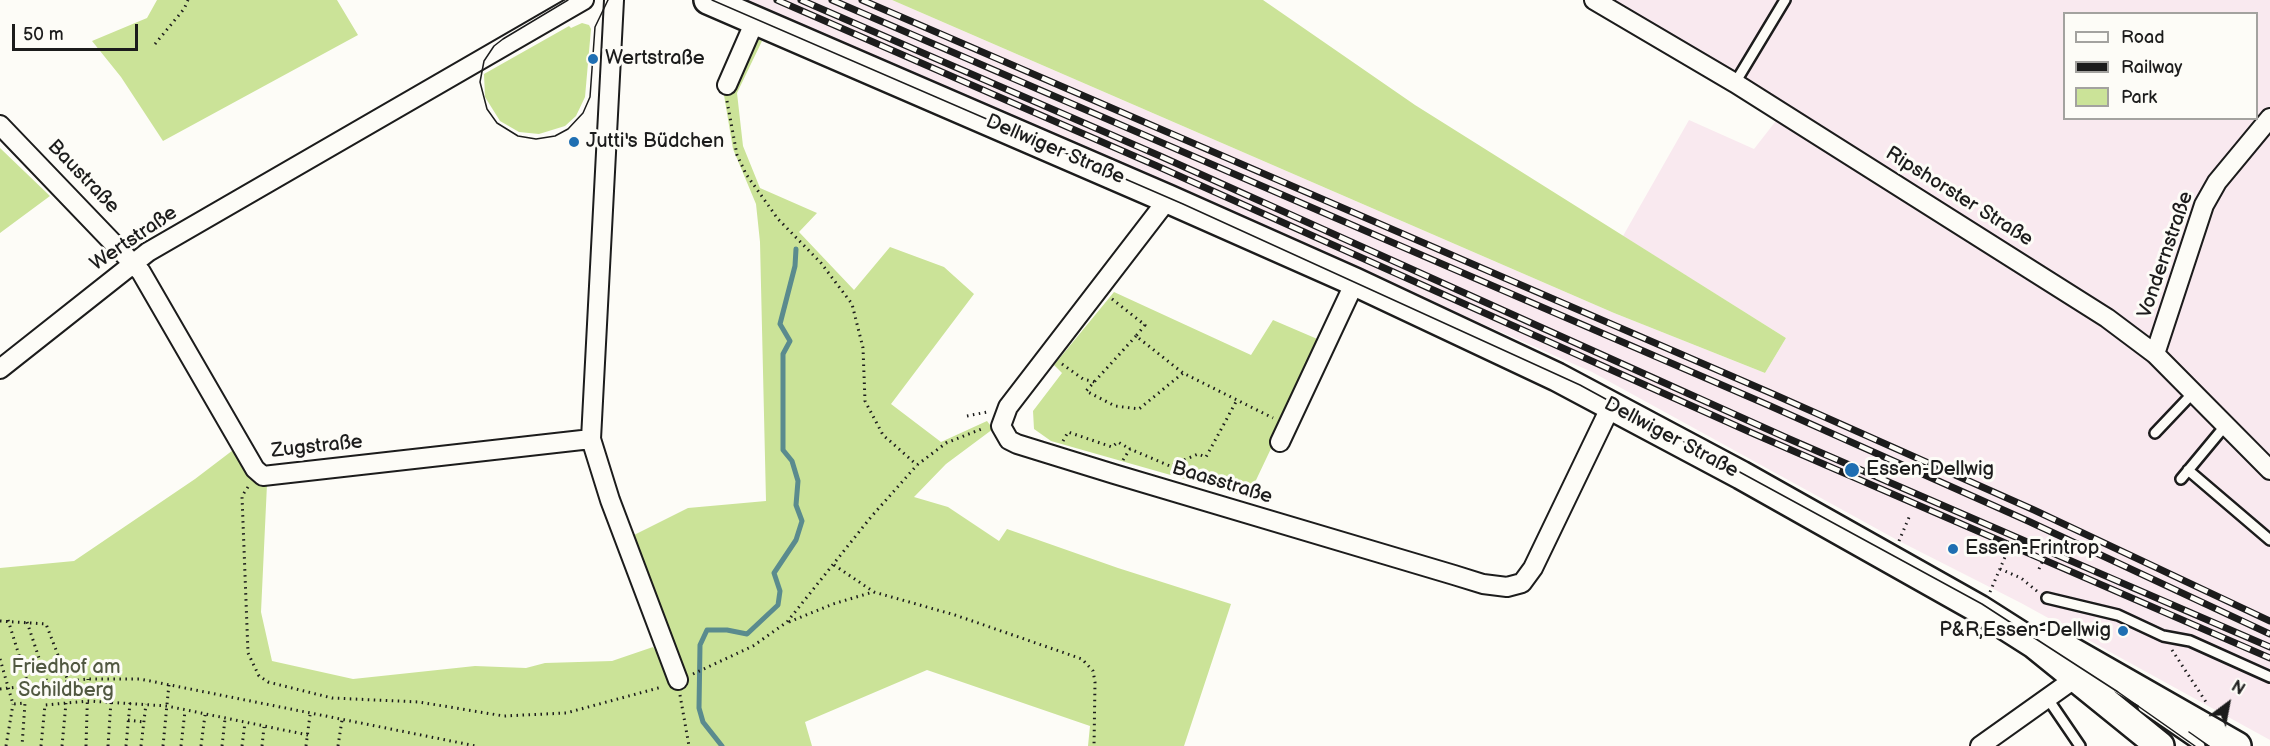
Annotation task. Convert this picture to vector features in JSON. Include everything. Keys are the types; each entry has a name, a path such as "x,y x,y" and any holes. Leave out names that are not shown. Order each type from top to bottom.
{"main road":[{"name":"Dellwiger Straße","path":"708,0 1355,282 1557,377 1980,609 2032,630 2086,670"},
{"path":"2086,670 2206,739 2237,746"},
{"path":"2086,670 2160,746"}],"street":[{"name":"Wertstraße","path":"0,369 132,262 584,0"},
{"path":"614,0 591,439 610,500 678,680"},
{"name":"Ripshorster Straße","path":"1600,1 1735,83 2097,312 2155,354 2192,394 2270,470"},
{"path":"726,84 755,21"},
{"name":"Vondernstraße","path":"2155,354 2204,205 2217,182 2270,118"},
{"name":"Baustraße","path":"0,125 132,262"},
{"path":"1001,426 1008,407 1168,199"},
{"name":"Zugstraße","path":"132,262 148,284 258,473 267,476 591,439"},
{"path":"1280,442 1355,282"},
{"name":"Baasstraße","path":"1001,426 1003,434 1017,444 1498,587 1522,583 1533,568 1611,406"},
{"path":"1980,746 2086,670"}],"lane":[{"path":"1735,83 1785,0"},
{"path":"2155,433 2192,394"},
{"path":"2181,479 2225,426"},
{"path":"2188,470 2270,540"},
{"path":"2047,598 2118,615 2163,636 2190,641 2270,677"},
{"path":"2086,670 2122,693"},
{"path":"2048,699 2080,746"},
{"path":"2131,699 2206,739"}],"path":[{"path":"155,44 184,9 188,0"},
{"path":"726,84 735,144 746,174 778,219 821,263 852,304 863,348 865,400 883,435 917,465"},
{"path":"1099,288 1145,325 1086,392 1115,406 1139,409 1183,373"},
{"path":"1136,336 1183,373 1288,426"},
{"path":"1048,355 1083,379 1095,382"},
{"path":"1065,438 1068,432 1112,447 1118,442 1170,466 1198,454 1206,458 1237,400"},
{"path":"787,622 917,465 946,443 979,428 1001,426"},
{"path":"1124,459 1130,449"},
{"path":"258,473 242,496 248,653 259,676 268,682 332,698 418,702 504,716 566,713 678,680 753,646 787,622 833,604 874,592"},
{"path":"1889,558 1910,515"},
{"path":"2039,569 2051,542"},
{"path":"1980,609 2008,550"},
{"path":"834,565 874,592 955,615 1082,659 1093,671 1095,682 1094,746"},
{"path":"2000,569 2021,578 2047,598"},
{"path":"0,621 46,624 68,681"},
{"path":"8,621 28,684"},
{"path":"27,622 46,682"},
{"path":"2163,636 2211,711 2206,739"},
{"path":"0,659 13,704 6,746"},
{"path":"86,746 88,679"},
{"path":"0,689 46,682 140,679 476,746"},
{"path":"678,680 689,746"},
{"path":"163,746 170,684"},
{"path":"41,746 45,705 89,701 167,706 308,735"},
{"path":"108,746 111,701"},
{"path":"13,704 25,703 22,746"},
{"path":"62,746 66,703"},
{"path":"126,746 130,703"},
{"path":"141,746 146,704"},
{"path":"181,746 185,711"},
{"path":"306,746 310,714"},
{"path":"201,746 205,715"},
{"path":"222,746 225,719"},
{"path":"128,720 144,722"},
{"path":"338,746 342,720"},
{"path":"242,746 245,723"},
{"path":"262,746 264,727"}],"shaded area":[{"path":"745,0 892,0 1614,313 1765,373 1786,338 1623,236 1689,120 1754,149 1779,117 1602,0 2270,0 2270,740 2021,603 1899,541 1592,372"}],"green space":[{"path":"157,0 337,0 358,35 163,141 121,77 92,41 147,18"},
{"path":"892,0 1263,0 1415,105 1786,338 1765,373 1614,313"},
{"path":"582,23 589,25 591,29 585,97 576,116 565,126 539,134 519,132 500,121 485,97 484,74 569,26 571,28"},
{"name":"Friedhof am Schildberg","path":"752,36 762,41 737,93 743,146 760,188 817,213 799,232 854,290 890,247 944,267 974,294 891,404 941,442 987,421 993,429 946,464 914,497 948,507 999,541 1007,529 1231,604 1184,746 1088,746 1090,726 927,670 805,722 812,746 0,746 0,568 74,561 195,479 241,444 267,484 261,612 272,661 353,679 475,666 526,668 545,663 612,661 653,647 666,666 626,539 688,508 766,501 760,242 756,204 733,149 724,95"},
{"path":"0,148 50,196 0,233"},
{"path":"1114,292 1251,355 1273,320 1322,341 1248,497 1051,441 1034,429 1033,411 1062,373 1054,365"}],"waterway":[{"path":"722,746 703,722 699,708 700,645 707,630 727,630 747,634 778,605 780,591 774,573 796,540 802,521 796,505 798,481 792,461 783,450 783,354 790,341 780,324 795,266 796,249"}],"tram line":[{"path":"568,0 503,39 494,46 484,61 480,82 487,109 497,123 518,136 536,139 555,136 568,129 583,113 590,97 595,27 608,0"},
{"path":"712,0 1183,204 1580,385 1982,604 2118,692 2195,746"},
{"path":"2189,732 2209,746"}],"railway":[{"path":"777,0 1157,166 1752,433 2270,658"},
{"path":"801,0 1160,156 1787,438 2270,647"},
{"path":"832,0 1768,405 2028,521 2270,634"},
{"path":"862,0 1773,394 2034,510 2270,621"}],"place":[{"name":"Wertstraße","path":"593,59"},
{"name":"Jutti's Büdchen","path":"574,142"},
{"name":"Essen-Dellwig","path":"1852,470"},
{"name":"Essen-Frintrop","path":"1953,549"},
{"name":"P&R,Essen-Dellwig","path":"2123,631"}]}
